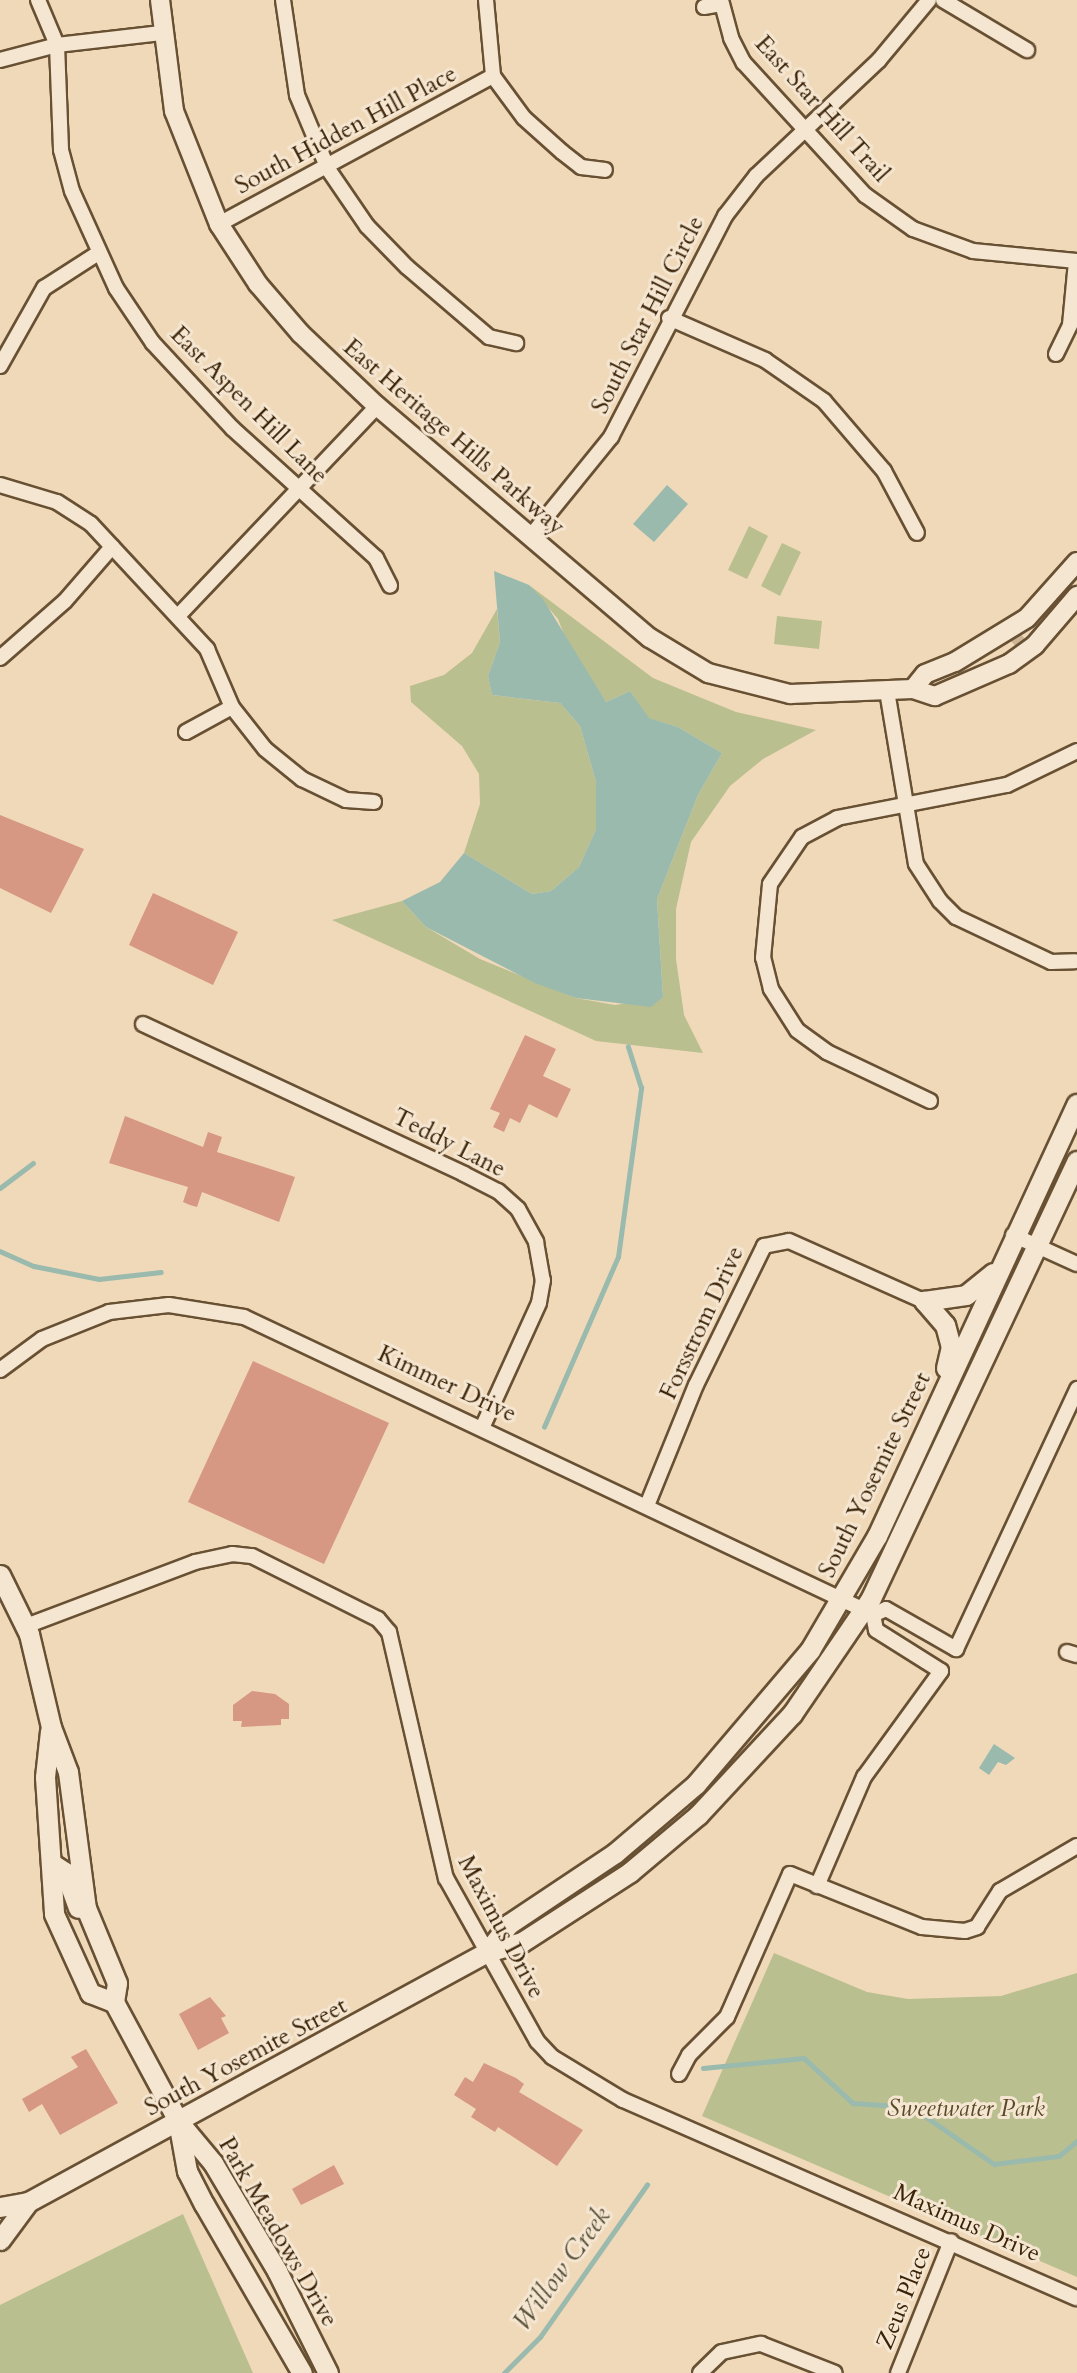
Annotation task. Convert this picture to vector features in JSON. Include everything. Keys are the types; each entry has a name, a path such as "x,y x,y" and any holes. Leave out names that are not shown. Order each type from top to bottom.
{"main road":[{"name":"South Yosemite Street","path":"486,1952 509,1924 615,1853 696,1784 773,1698 844,1597 1077,1104"},
{"name":"South Yosemite Street","path":"0,2207 28,2202 486,1952 522,1942 577,1909 698,1815 792,1714 864,1609 915,1513 1036,1245 1077,1161"},
{"path":"924,1301 966,1296 998,1267"},
{"path":"924,1301 945,1325 951,1347 939,1400"},
{"name":"Park Meadows Drive","path":"0,1575 26,1626 51,1727 68,1772 86,1908 114,1977 114,2002 178,2121 213,2163 277,2271 328,2373"},
{"name":"Park Meadows Drive","path":"51,1727 44,1777 54,1914 72,1960 90,1993 114,2002"},
{"path":"44,1777 56,1791 63,1841 78,1859"},
{"path":"51,1863 65,1872 101,1969 114,1977"},
{"name":"Park Meadows Drive","path":"178,2121 187,2171 302,2373"},
{"name":"South Yosemite Street","path":"0,2240 28,2202"}],"street":[{"name":"East Aspen Hill Lane","path":"38,0 57,45 61,150 97,254 153,343 301,492 376,558 390,586"},
{"name":"East Heritage Hills Parkway","path":"160,0 161,33 174,111 219,224 258,284 301,334 377,405 650,638 708,673 790,694 912,689 935,696 982,680 1009,664 1045,634 1077,596"},
{"path":"283,0 297,95 328,169 367,226 407,267 489,337 516,343"},
{"path":"486,0 494,76 524,118 562,152 581,167 605,170"},
{"name":"South Star Hill Circle","path":"530,537 611,436 669,318 725,216 756,176 879,60 929,0"},
{"path":"943,0 1027,50"},
{"name":"East Star Hill Trail","path":"704,7 721,2 744,63 865,195 912,229 973,251 1076,261 1070,326 1056,354"},
{"path":"0,60 57,45 161,33"},
{"name":"South Hidden Hill Place","path":"219,224 328,169 494,76"},
{"path":"0,366 44,288 97,254"},
{"path":"669,318 765,360 824,401 884,471 917,533"},
{"path":"178,616 301,492 377,405"},
{"path":"0,485 57,502 91,524 206,649 232,707 265,749 302,779 346,800 374,802"},
{"path":"0,658 65,601 112,547"},
{"path":"912,689 925,674 964,662 1014,634 1077,562"},
{"path":"1009,664 1014,634"},
{"path":"964,662 1014,634 1045,634"},
{"path":"964,662 982,680"},
{"path":"887,691 916,864 956,917 1051,962 1075,961"},
{"path":"187,732 232,707"},
{"path":"930,1101 827,1052 797,1030 771,989 763,958 770,884 802,837 837,818 1007,785 1077,751"},
{"name":"Teddy Lane","path":"143,1024 498,1191 518,1209 536,1242 543,1280 539,1303 483,1426"},
{"path":"1013,1235 1077,1264"},
{"name":"Forsstrom Drive","path":"648,1503 696,1385 764,1246 789,1241 924,1301"},
{"name":"Kimmer Drive","path":"0,1370 42,1339 109,1312 169,1305 212,1310 282,1333 648,1503 864,1609"},
{"path":"817,1885 864,1777 940,1671 876,1630 873,1615 886,1609 956,1649 1077,1389"},
{"name":"Maximus Drive","path":"26,1626 195,1562 232,1554 252,1556 379,1619 389,1632 437,1852 486,1952 537,2040 571,2073 1077,2298"},
{"path":"679,2074 689,2055 727,2017 790,1874 922,1927 965,1931 977,1927 1000,1891 1077,1846"},
{"name":"Zeus Place","path":"898,2373 951,2241"},
{"path":"700,2373 722,2352 761,2344 835,2373"}],"green space":[{"path":"749,526 768,536 747,579 728,570"},
{"path":"782,543 801,552 780,596 761,586"},
{"path":"529,585 653,678 736,712 816,730 763,759 730,786 691,842 676,909 676,959 684,1015 703,1053 596,1041 332,920 402,901 426,927 480,959 576,998 615,1005 663,997 657,899 698,795 722,753 678,727 648,718 630,691 606,702 569,647 558,619"},
{"path":"497,609 500,642 488,676 492,695 560,703 580,726 596,782 596,829 579,867 551,891 532,894 464,853 480,804 479,774 462,746 411,702 410,686 444,675 472,653"},
{"path":"777,616 822,621 819,649 774,644"},
{"name":"Sweetwater Park","path":"774,1953 867,1992 908,1999 1001,1996 1077,1973 1077,2277 702,2116"},
{"path":"183,2214 253,2373 0,2373 0,2305"}],"shaded area":[{"path":"667,485 688,504 654,542 633,524"},
{"path":"494,571 529,585 543,599 606,702 630,691 649,718 678,727 722,753 698,795 657,899 663,997 651,1007 576,998 535,983 426,927 402,901 440,882 464,853 532,894 551,891 579,867 596,829 596,782 580,726 560,703 492,695 488,676 500,642"},
{"path":"994,1744 1015,1758 1006,1765 998,1762 989,1775 979,1768"}],"building":[{"path":"0,815 84,849 51,913 0,888"},
{"path":"153,893 238,932 213,985 129,945"},
{"path":"525,1035 556,1049 543,1076 571,1089 557,1118 529,1104 520,1123 510,1118 504,1132 493,1127 500,1113 490,1109"},
{"path":"125,1116 203,1147 208,1132 222,1137 217,1152 295,1177 279,1222 202,1192 197,1207 190,1205 183,1202 188,1187 109,1163"},
{"path":"253,1361 389,1423 324,1564 188,1502"},
{"path":"252,1691 275,1694 289,1704 289,1719 281,1719 281,1725 241,1727 242,1721 233,1721 233,1705"},
{"path":"210,1997 226,2016 221,2018 229,2033 198,2050 179,2014"},
{"path":"86,2049 118,2103 60,2135 42,2104 29,2112 22,2099 78,2067 71,2057"},
{"path":"484,2063 516,2078 524,2084 519,2092 583,2130 557,2166 498,2127 495,2132 471,2117 476,2109 454,2095 465,2077 473,2082"},
{"path":"334,2165 344,2184 301,2205 292,2189"}],"waterway":[{"path":"544,1427 618,1257 641,1088 628,1047"},
{"path":"0,1188 33,1163"},
{"path":"0,1251 34,1266 99,1279 161,1272"},
{"name":"Willow Creek","path":"703,2068 804,2058 853,2103 912,2107 994,2164 1059,2156 1077,2141"},
{"name":"Willow Creek","path":"504,2373 540,2337 647,2185"}],"tunnel":[{"path":"1010,640 1019,632"}]}
